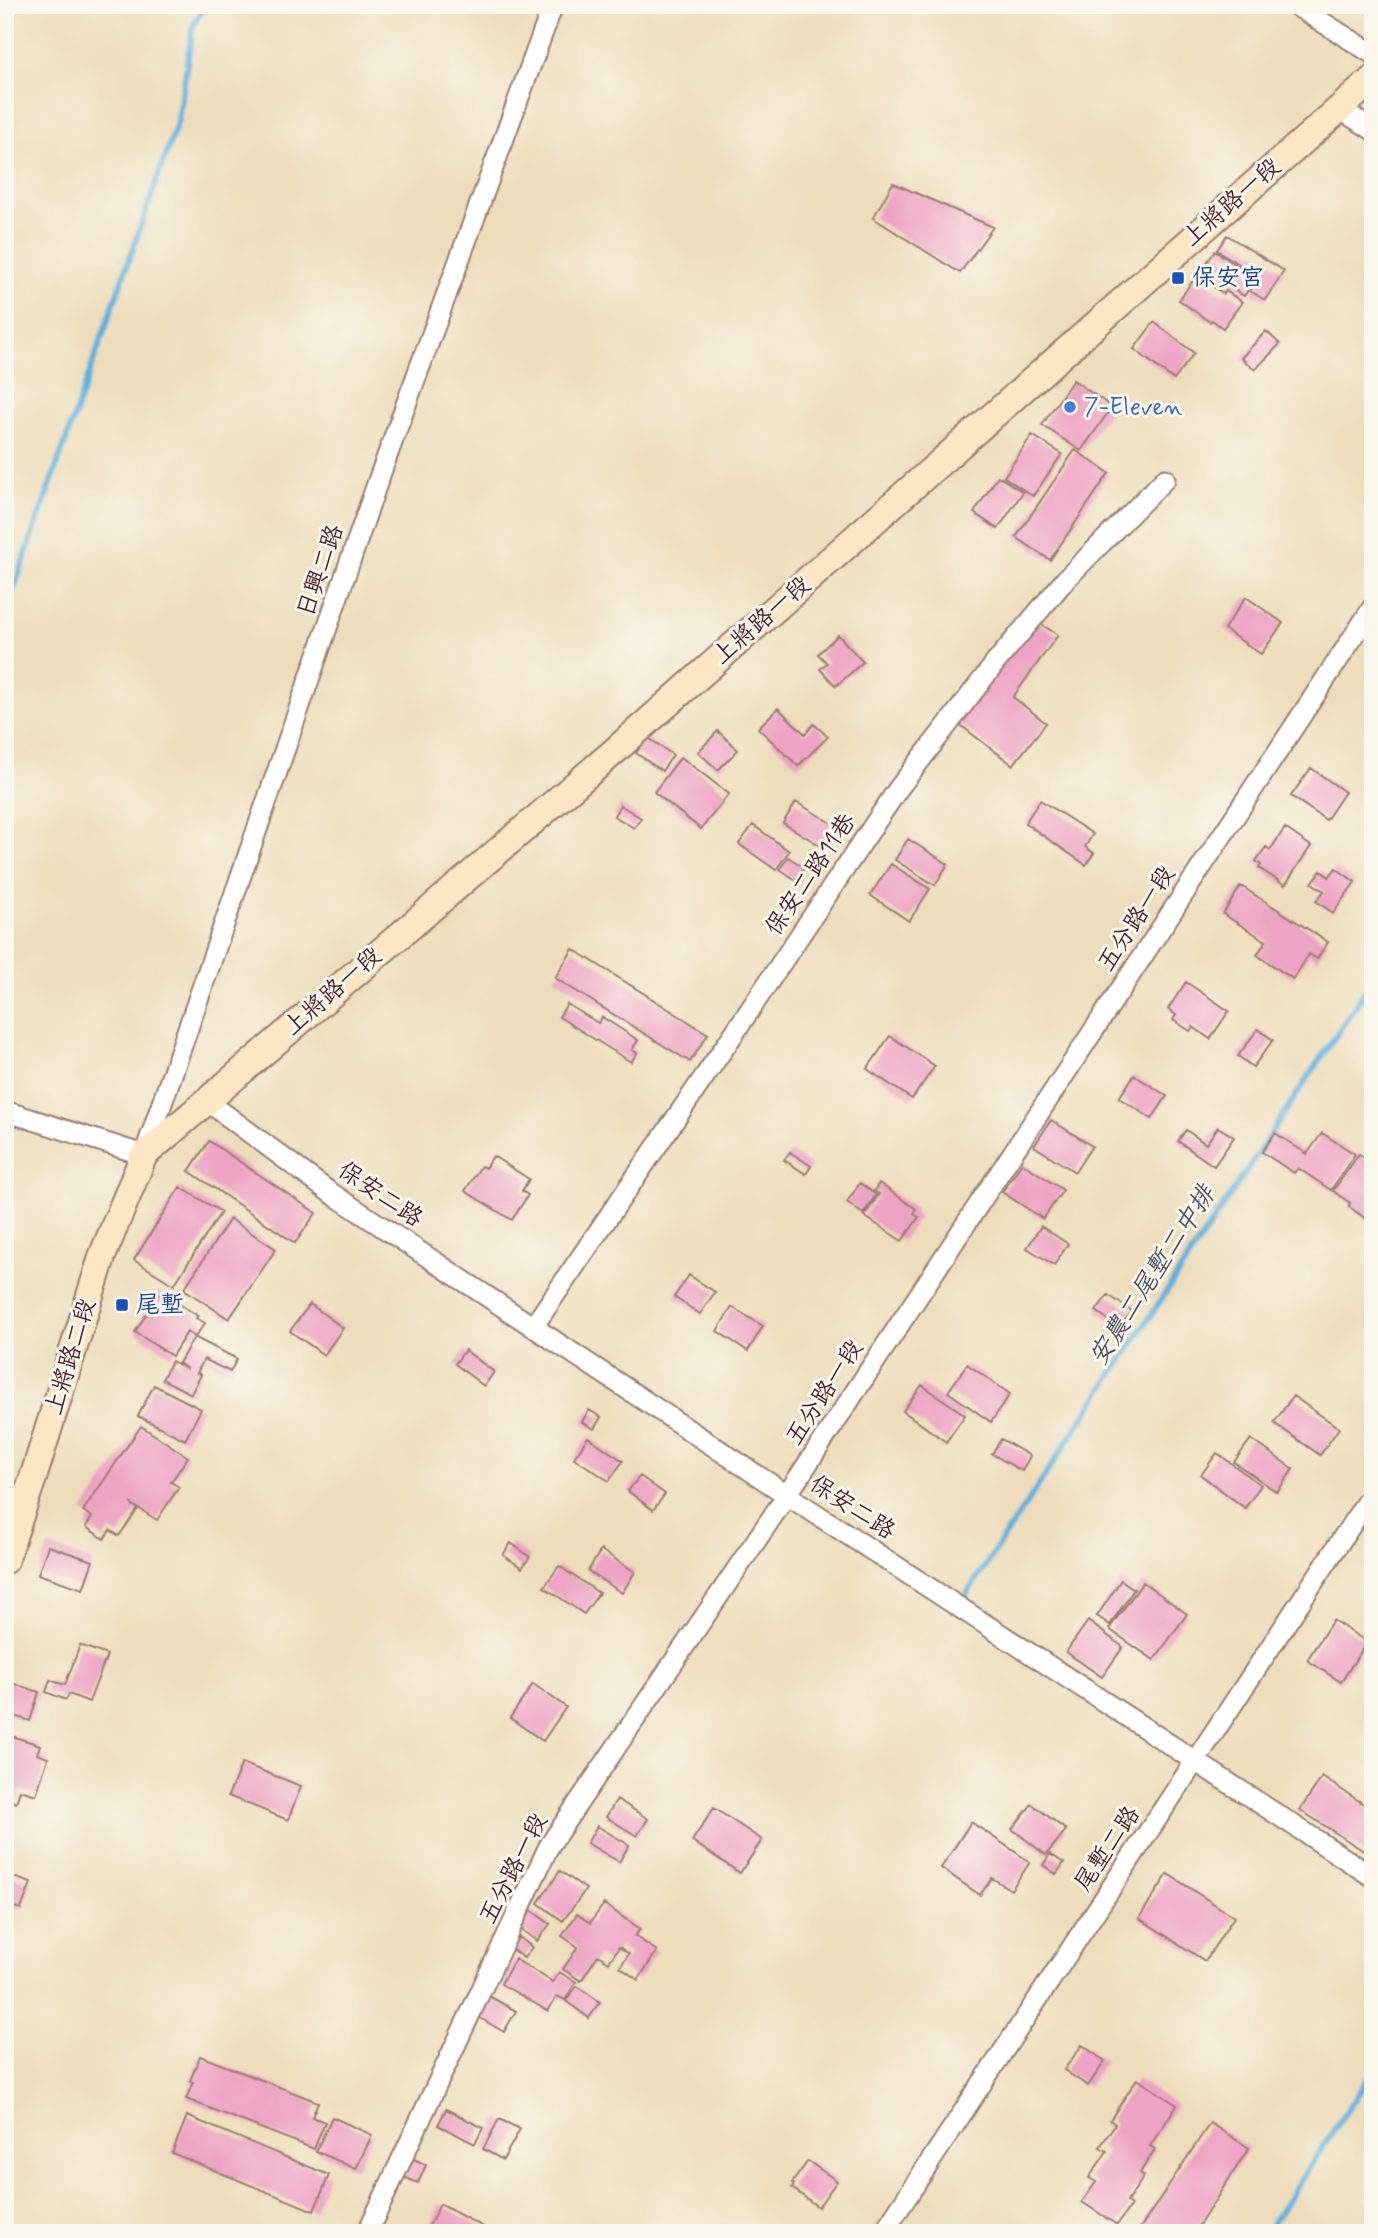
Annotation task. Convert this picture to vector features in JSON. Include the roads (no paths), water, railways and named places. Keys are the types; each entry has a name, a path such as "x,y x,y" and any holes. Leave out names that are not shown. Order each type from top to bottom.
{"main road":[{"name":"上將路一段","path":"144,1155 610,755 1373,79"},
{"name":"上將路二段","path":"5,1560 103,1254 144,1155"}],"street":[{"name":"日興二路","path":"144,1155 379,478 553,5"},
{"path":"1295,5 1373,54"},
{"path":"1339,109 1373,130"},
{"name":"保安二路11巷","path":"533,1327 898,789 996,662 1065,580 1165,479"},
{"name":"五分路一段","path":"368,2233 549,1846 787,1495 1373,607"},
{"name":"保安二路","path":"207,1101 328,1191 787,1495 1373,1877"},
{"path":"5,1111 144,1155"},
{"name":"尾塹二路","path":"883,2233 1373,1492"}],"waterway":[{"path":"5,614 178,120 193,26 205,5"},
{"name":"安農二尾塹二中排","path":"966,1595 1373,979"},
{"path":"1266,2233 1373,2071"}],"place":[{"name":"保安宮","path":"1178,278"},
{"name":"7-Eleven","path":"1070,407"},
{"name":"尾塹","path":"122,1305"}]}
